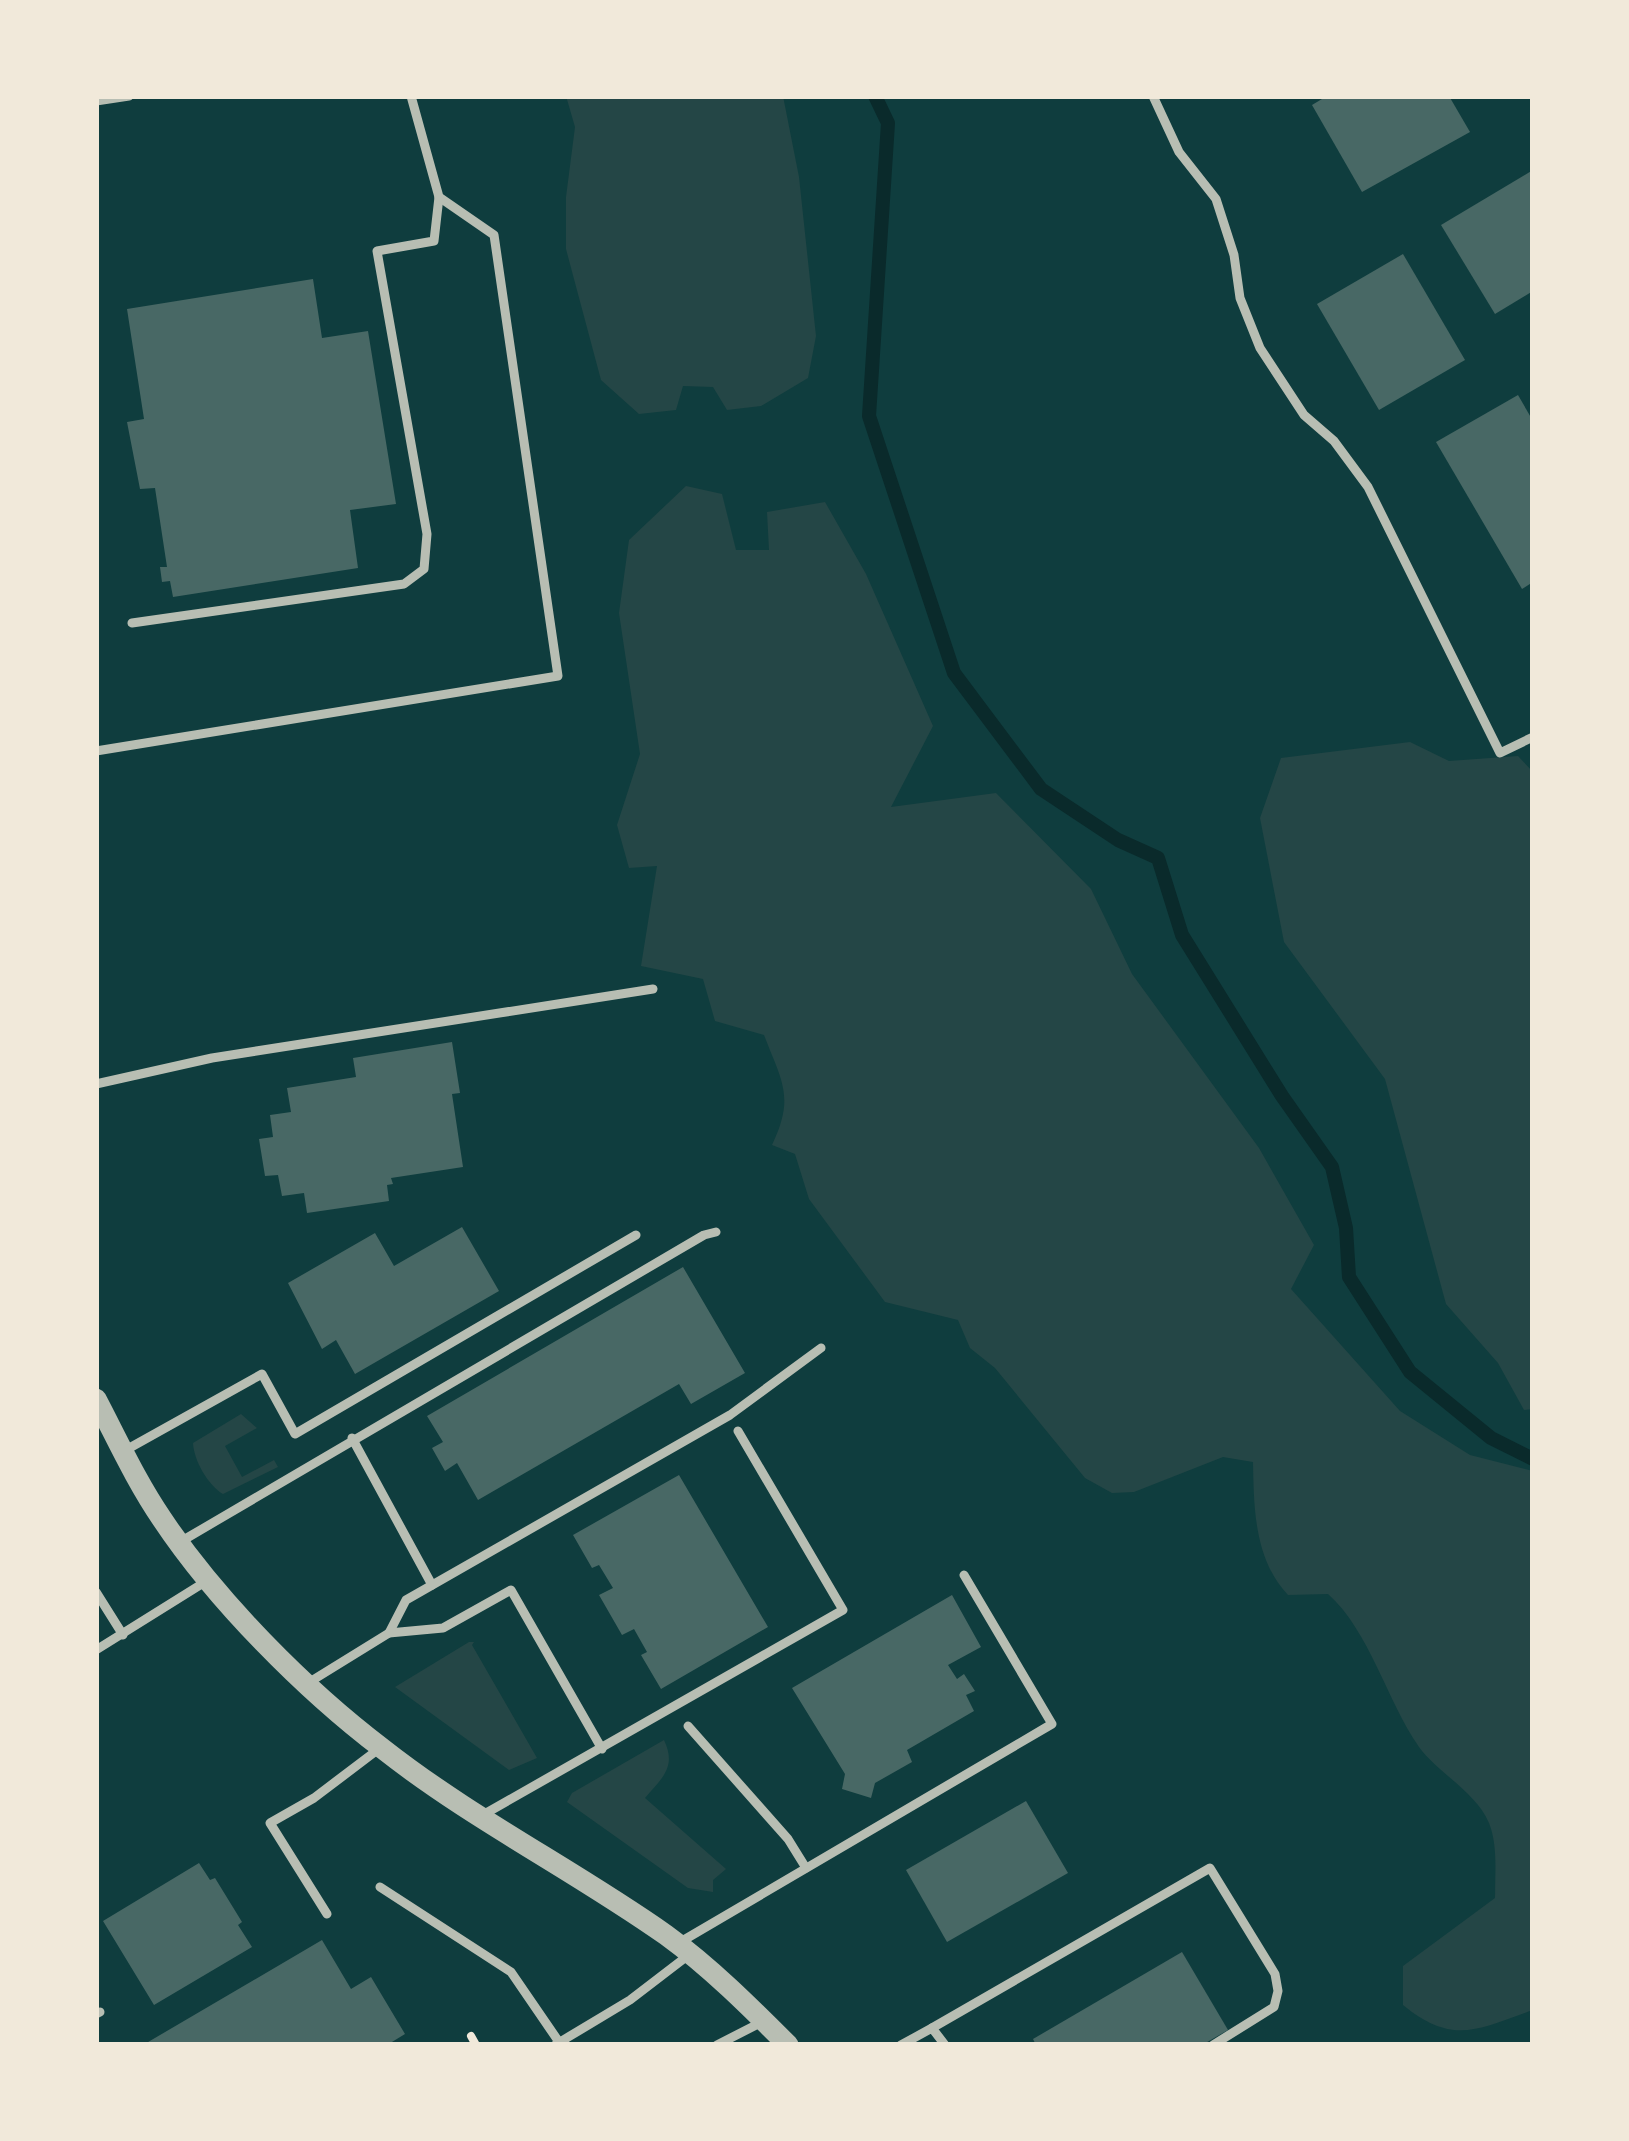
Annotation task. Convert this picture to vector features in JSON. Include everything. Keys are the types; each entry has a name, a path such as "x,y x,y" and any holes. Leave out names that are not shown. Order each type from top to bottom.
{"street":[{"path":"96,1399 162,1520 307,1684 380,1748 683,1949 788,2045"}],"lane":[{"path":"96,101 129,96"},
{"path":"132,623 404,584 424,569 427,534 377,251 434,241 439,196 411,96"},
{"path":"1153,96 1179,152 1216,200 1234,255 1240,298 1260,349 1304,415 1334,441 1368,487 1500,753 1533,737"},
{"path":"96,751 558,676 494,235 439,196"},
{"path":"96,1084 212,1058 653,988"},
{"path":"179,1542 704,1234 716,1232"},
{"path":"124,1450 262,1374 295,1434 636,1234"},
{"path":"389,1633 406,1600 730,1415 821,1348"},
{"path":"481,1816 843,1610 738,1431"},
{"path":"352,1438 432,1585"},
{"path":"380,1887 511,1972 556,2044 630,2000 683,1949 806,1868 1052,1724 964,1575"},
{"path":"96,1650 210,1579"},
{"path":"307,1684 389,1633 443,1628 511,1590 602,1749"},
{"path":"96,1592 123,1634"},
{"path":"688,1726 788,1839 806,1868"},
{"path":"327,1914 270,1823 314,1798 380,1748"},
{"path":"901,2045 1210,1868 1275,1974 1279,1991 1274,2007 1213,2045"},
{"path":"717,2045 764,2021"},
{"path":"932,2028 945,2045"}],"shaded area":[{"path":"566,96 783,96 799,177 816,336 808,378 761,406 727,410 713,387 683,386 676,410 639,414 601,380 566,249 566,197 575,127"},
{"path":"686,486 722,494 736,550 769,550 767,512 825,502 866,574 933,726 891,807 996,793 1091,889 1132,974 1259,1148 1314,1245 1291,1289 1400,1411 1470,1455 1533,1471 1533,2010 1481,2028 1452,2030 1403,2005 1403,1966 1495,1898 1492,1832 1475,1802 1419,1747 1342,1609 1328,1594 1288,1595 1277,1581 1258,1532 1253,1462 1223,1457 1134,1492 1112,1493 1085,1478 995,1368 970,1348 958,1320 885,1302 809,1199 795,1154 772,1145 784,1101 781,1078 764,1035 715,1021 703,979 641,966 657,866 629,868 617,825 640,754 619,613 629,540"},
{"path":"1410,742 1449,761 1518,756 1533,772 1533,1409 1524,1410 1498,1363 1446,1304 1385,1079 1284,942 1260,818 1281,758"},
{"path":"241,1414 257,1428 225,1446 242,1477 274,1460 278,1467 223,1494 203,1472 193,1443"},
{"path":"474,1642 537,1758 509,1770 395,1687"},
{"path":"664,1740 668,1765 645,1798 726,1869 713,1880 713,1892 688,1888 567,1802 572,1793"}],"building":[{"path":"1327,96 1449,96 1470,132 1362,192 1312,105"},
{"path":"1533,170 1533,291 1495,314 1441,225"},
{"path":"1403,254 1465,360 1379,410 1317,304"},
{"path":"313,279 322,338 368,331 396,504 350,510 358,568 173,597 170,581 162,582 160,567 167,567 155,488 140,489 127,422 144,419 127,309"},
{"path":"1518,395 1533,421 1533,582 1522,589 1436,442"},
{"path":"452,1042 460,1093 452,1094 463,1167 391,1178 389,1201 307,1213 304,1193 282,1196 278,1175 265,1176 259,1139 273,1137 270,1115 291,1112 287,1088 356,1077 353,1058"},
{"path":"462,1227 499,1291 355,1374 336,1340 322,1349 288,1283 375,1233 394,1266"},
{"path":"683,1267 745,1373 691,1404 679,1384 478,1500 457,1463 445,1471 432,1448 443,1442 427,1416"},
{"path":"679,1475 768,1627 661,1689 641,1655 647,1652 634,1629 622,1635 599,1595 613,1588 599,1565 592,1568 573,1535"},
{"path":"952,1595 981,1647 948,1665 957,1679 964,1674 975,1691 966,1695 974,1711 907,1750 912,1762 875,1783 871,1798 842,1789 845,1774 792,1688"},
{"path":"1026,1801 1068,1873 947,1942 906,1870"},
{"path":"199,1863 210,1880 215,1878 252,1947 154,2005 103,1921"},
{"path":"322,1940 351,1989 371,1977 405,2034 387,2045 143,2045"},
{"path":"1182,1952 1228,2030 1202,2045 1036,2045 1033,2039"}],"waterway":[{"path":"875,96 888,123 869,416 954,673 1041,789 1118,840 1158,858 1182,935 1332,1167 1346,1228 1349,1277 1410,1372 1491,1438 1533,1459"}]}
